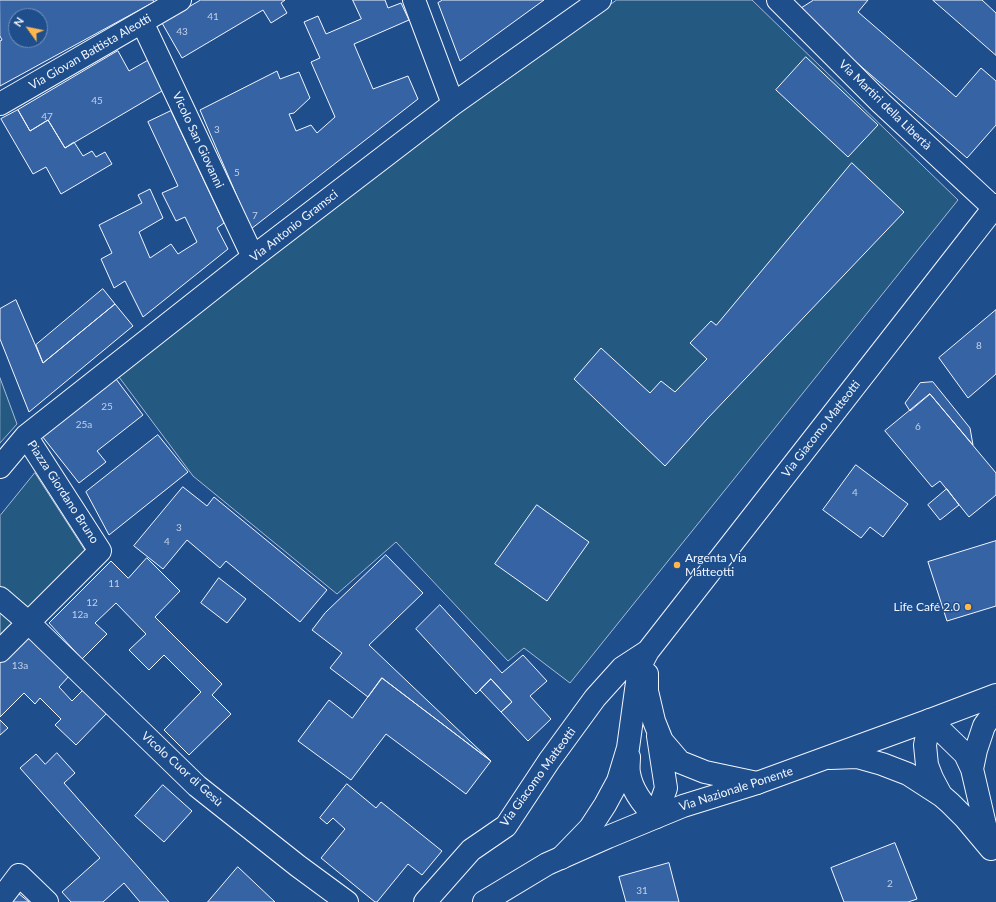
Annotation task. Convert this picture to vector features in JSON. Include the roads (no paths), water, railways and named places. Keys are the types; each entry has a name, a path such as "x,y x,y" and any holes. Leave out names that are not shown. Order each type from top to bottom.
{"street":[{"name":"Via Giovan Battista Aleotti","path":"0,104 180,0"},
{"path":"414,0 453,104"},
{"name":"Via Antonio Gramsci","path":"0,467 26,436 253,257 453,104 600,0"},
{"name":"Via Martiri della Libertà","path":"781,1 881,103 995,208"},
{"name":"Vicolo San Giovanni","path":"142,22 253,257"},
{"name":"Via Giacomo Matteotti","path":"561,858 590,828 618,781 628,748 639,668 648,651 995,208"},
{"name":"Piazza Giordano Bruno","path":"0,651 100,551 26,436"},
{"name":"Vicolo Cuor di Gesù","path":"0,598 28,623 197,786 298,866 347,902"},
{"path":"648,651 647,691 654,721 662,741 680,762 705,772 757,783"},
{"name":"Via Giacomo Matteotti","path":"426,902 471,850 506,826 549,761 595,698 622,668 648,651"},
{"name":"Via Nazionale Ponente","path":"484,902 547,864 608,836 682,806 757,783 996,695"},
{"path":"972,769 976,750 984,726 996,709"},
{"path":"930,720 966,754 972,769 993,856"},
{"path":"930,720 925,745 927,765 942,796"},
{"path":"656,817 666,788 658,732"},
{"name":"Via Giacomo Matteotti","path":"628,748 629,773 634,791 647,809 656,817"},
{"path":"825,758 857,757 882,764 908,774 942,796 965,818 993,856"},
{"path":"0,900 19,875 47,902"}],"place":[{"name":"Argenta Via Matteotti","path":"677,565"},
{"name":"Life Café 2.0","path":"968,607"}]}
